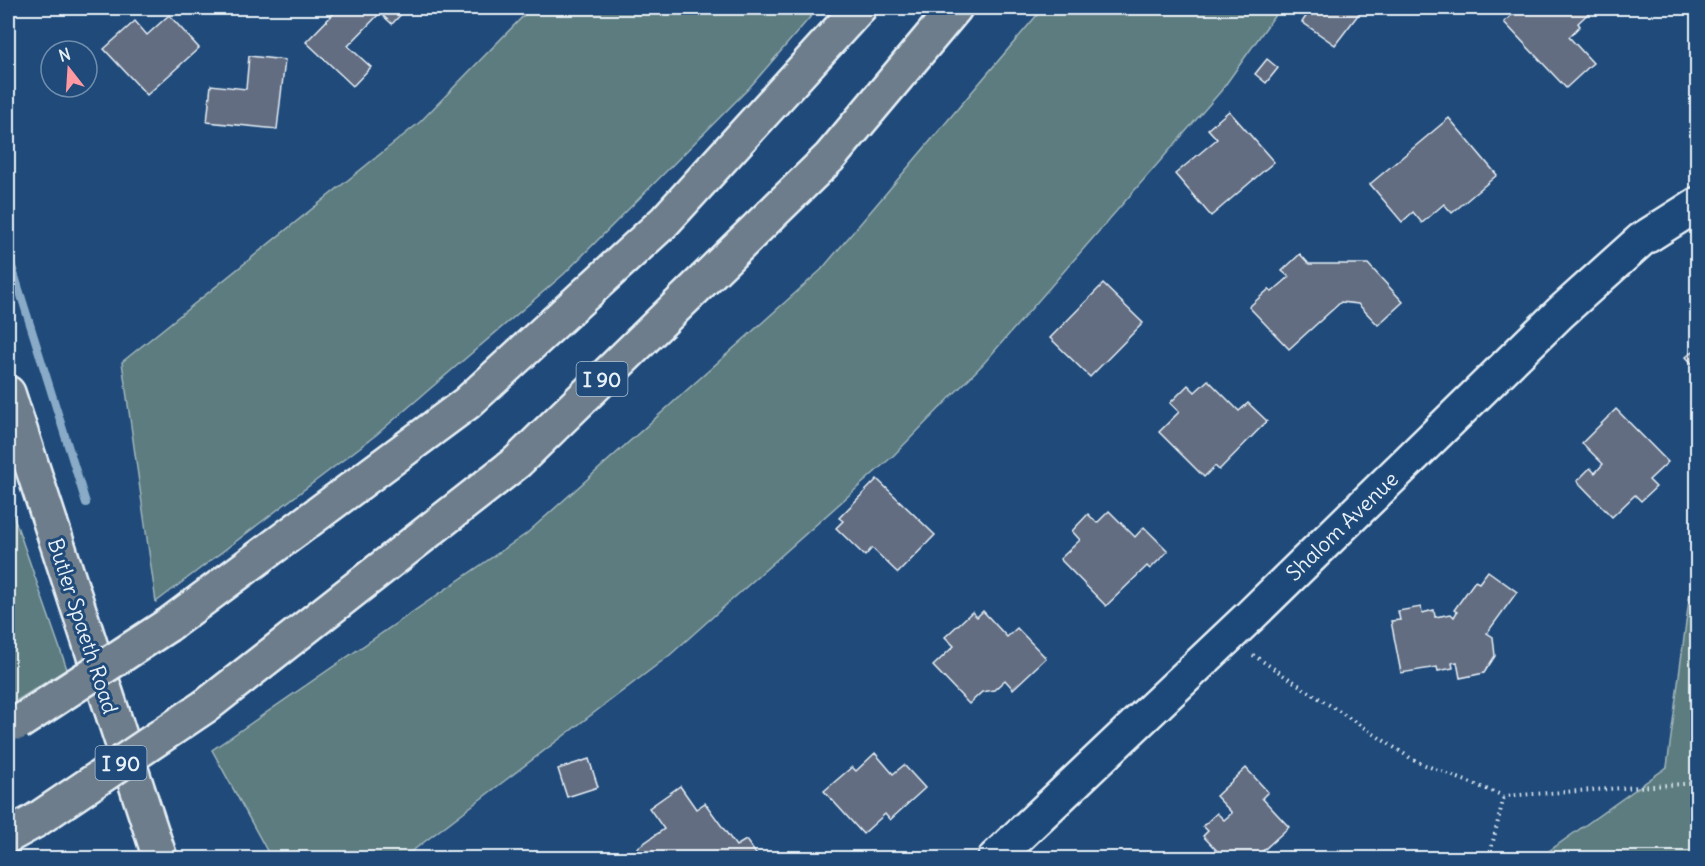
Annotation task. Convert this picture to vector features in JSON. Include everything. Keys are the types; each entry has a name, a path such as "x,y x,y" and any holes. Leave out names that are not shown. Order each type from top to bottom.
{"main road":[{"path":"13,727 168,625 467,403 664,222 859,8"},
{"name":"I 90","path":"22,828 207,705 517,462 830,157 956,8"},
{"name":"Butler Spaeth Road","path":"8,393 160,858"}],"street":[{"name":"Shalom Avenue","path":"995,858 1227,638 1560,313 1641,240 1698,204"}],"path":[{"path":"1227,638 1415,761 1504,796 1698,783"},
{"path":"1489,858 1504,796"}],"green space":[{"path":"531,8 818,8 749,88 564,274 376,435 156,602 122,362 420,122"},
{"path":"1043,8 1280,8 1221,91 984,363 894,455 670,655 403,858 271,858 212,750 526,534 821,270"},
{"path":"8,500 67,669 8,706"},
{"path":"1697,539 1697,858 1539,858 1667,767"}],"building":[{"path":"339,8 407,8 392,24 380,13 348,46 371,67 353,86 306,42"},
{"path":"1312,8 1356,8 1361,11 1335,45 1302,22"},
{"path":"1520,8 1594,8 1578,23 1580,26 1569,37 1593,63 1566,88 1504,22"},
{"path":"169,15 199,48 147,95 104,49 135,21 147,35"},
{"path":"249,56 285,60 277,129 207,122 211,85 246,89"},
{"path":"1267,59 1278,68 1266,83 1255,74"},
{"path":"1229,111 1274,162 1211,216 1175,174 1217,139 1208,129"},
{"path":"1449,118 1497,175 1452,213 1444,204 1422,223 1413,212 1402,222 1370,184"},
{"path":"1300,254 1309,264 1368,264 1403,302 1378,325 1358,304 1341,302 1289,349 1249,307 1269,289 1272,292 1289,277 1282,271"},
{"path":"1103,284 1143,323 1090,377 1050,338"},
{"path":"1698,347 1698,370 1686,357"},
{"path":"1208,380 1239,411 1248,403 1267,421 1219,470 1215,466 1204,477 1159,432 1179,412 1170,403 1188,385 1195,392"},
{"path":"1616,409 1668,462 1649,480 1656,487 1641,501 1635,495 1612,517 1577,481 1590,468 1595,473 1603,464 1582,443"},
{"path":"877,479 935,535 898,573 872,548 865,556 836,528 843,521 839,518"},
{"path":"1109,511 1135,537 1144,527 1168,551 1150,569 1147,566 1106,606 1060,559 1080,540 1072,531 1088,514 1097,523"},
{"path":"1488,571 1517,592 1487,633 1493,637 1495,656 1484,673 1460,678 1457,662 1452,663 1453,668 1438,671 1437,667 1401,673 1391,621 1400,620 1398,611 1421,607 1422,613 1434,610 1435,617 1451,614 1454,617 1457,612 1454,610 1475,581 1479,583"},
{"path":"983,611 1007,637 1017,628 1046,658 1013,689 1005,680 994,690 982,692 969,704 933,666 954,646 945,637 972,612 977,617"},
{"path":"875,753 893,774 904,765 925,788 890,820 885,814 863,834 824,791 852,767 856,771"},
{"path":"589,759 598,787 567,797 558,769"},
{"path":"1246,768 1268,792 1262,798 1289,827 1255,858 1224,858 1203,836 1208,831 1203,826 1217,813 1224,820 1232,813 1216,796"},
{"path":"680,786 696,809 705,803 736,846 746,840 759,858 645,858 637,848 664,829 649,808"}],"waterway":[{"path":"8,254 86,503"}]}
